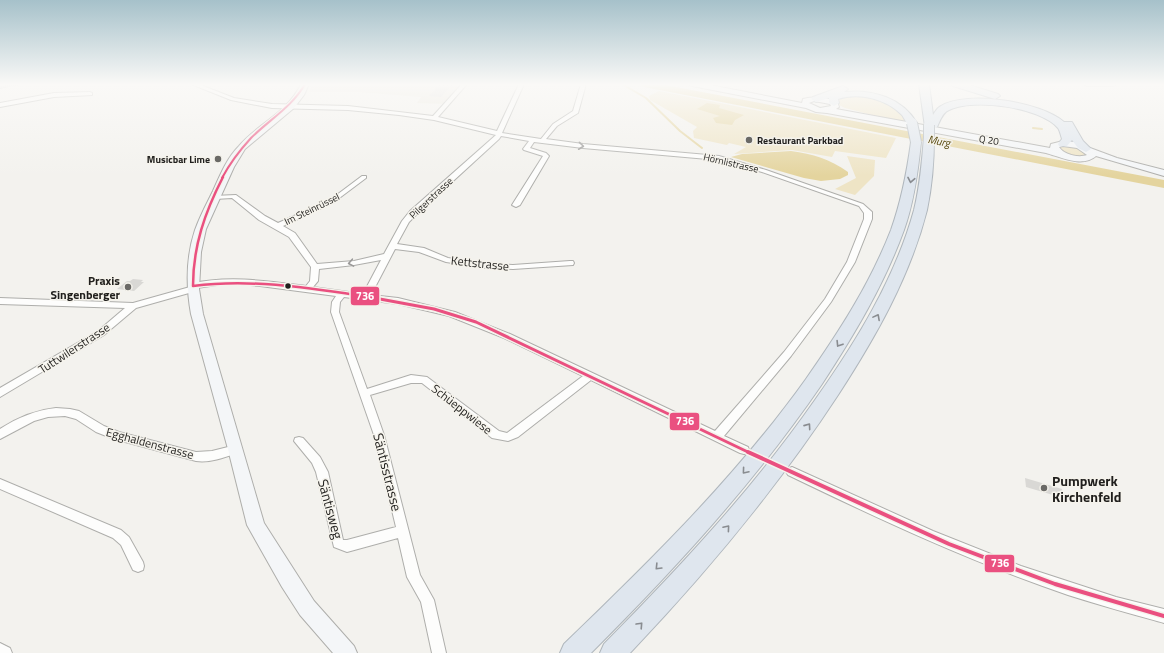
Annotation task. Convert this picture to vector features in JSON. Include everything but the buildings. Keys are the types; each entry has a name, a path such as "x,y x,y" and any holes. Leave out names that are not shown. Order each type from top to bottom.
{"highway":[{"path":"613,653 684,577 764,484 818,411 854,357 887,297 906,252 923,196 925,141 908,114"},
{"path":"914,123 916,114"},
{"path":"929,114 931,125"},
{"path":"573,653 619,609 711,511 779,430 818,376 862,305 890,248 907,200 913,172 931,125 939,114"},
{"path":"1042,114 1057,121 1067,133 1067,140 1060,148"},
{"path":"1054,114 1069,125 1074,132 1077,142 1087,153"}],"main road":[{"path":"281,114 242,147 229,166 201,229 195,252 193,287 197,314 256,524 289,582 307,608 347,653"},
{"name":"Q 20","path":"861,114 934,131 1008,143 1060,148 1076,146 1087,153 1164,174"}],"street":[{"name":"Hörnlistrasse","path":"408,114 434,118 500,134 533,139 583,146 676,153 719,158 764,171 852,201 866,208 869,215 854,254 838,285 815,321 717,437"},
{"path":"434,118 437,114"},
{"path":"500,134 509,114"},
{"path":"542,140 556,125 572,114"},
{"name":"Pilgerstrasse","path":"366,296 392,246 413,212 500,134"},
{"path":"516,205 546,156 544,154 526,149 533,139"},
{"name":"Im Steinrüssel","path":"278,226 332,201 364,177"},
{"path":"215,197 234,196 262,218 292,235 315,267 314,281 308,289"},
{"name":"Kettstrasse","path":"392,246 421,250 446,260 486,266 513,267 570,263"},
{"path":"315,267 354,263 387,256"},
{"name":"Tuttwilerstrasse","path":"0,393 101,333 133,306 193,287 230,281 366,296 427,307 452,314 507,336 744,450"},
{"name":"Säntisstrasse","path":"342,293 336,302 335,312 379,435 414,577 427,600 439,653"},
{"path":"0,301 133,306"},
{"name":"Schüeppwiese","path":"365,393 411,379 424,380 496,435 508,437 590,376"},
{"name":"Egghaldenstrasse","path":"0,435 28,419 47,414 65,412 74,414 100,429 117,436 170,448 193,456 212,456 236,449"},
{"name":"Säntisweg","path":"299,441 316,460 322,472 338,543 347,546 403,531"},
{"path":"792,472 907,526 981,556 1066,588 1164,616"},
{"path":"0,484 117,534 125,540 138,566"},
{"path":"0,650 5,653"}],"shaded area":[{"path":"675,114 777,114 896,138 886,158 835,151 832,157 792,150 734,154 746,147 729,143 727,145 694,138 693,131 697,127"},
{"path":"715,114 744,115 735,120 732,125 716,123 713,118 720,116"},
{"path":"870,114 904,114 907,124"},
{"path":"1062,145 1076,147 1088,155 1075,156 1068,154 1058,147"},
{"path":"791,151 828,160 848,172 848,175 840,179 821,181 804,178 731,157 742,154"},
{"path":"847,156 875,160 874,176 855,195 835,189 856,178"}],"waterway":[{"path":"663,114 680,131 702,148"},
{"name":"Murg","path":"802,114 1164,184"},
{"path":"1033,128 1042,129"}],"transit line":[{"name":"736","path":"193,286 194,260 198,238 209,207 223,176 241,149 251,138 279,114"},
{"name":"736","path":"193,286 244,282 261,283 374,297 434,309 476,322 794,474 949,544 1055,584 1164,616"}],"place":[{"name":"Restaurant Parkbad","path":"749,140"},
{"name":"Musicbar Lime","path":"218,159"},
{"name":"Praxis Singenberger","path":"128,287"},
{"name":"Pumpwerk Kirchenfeld","path":"1044,488"}]}
